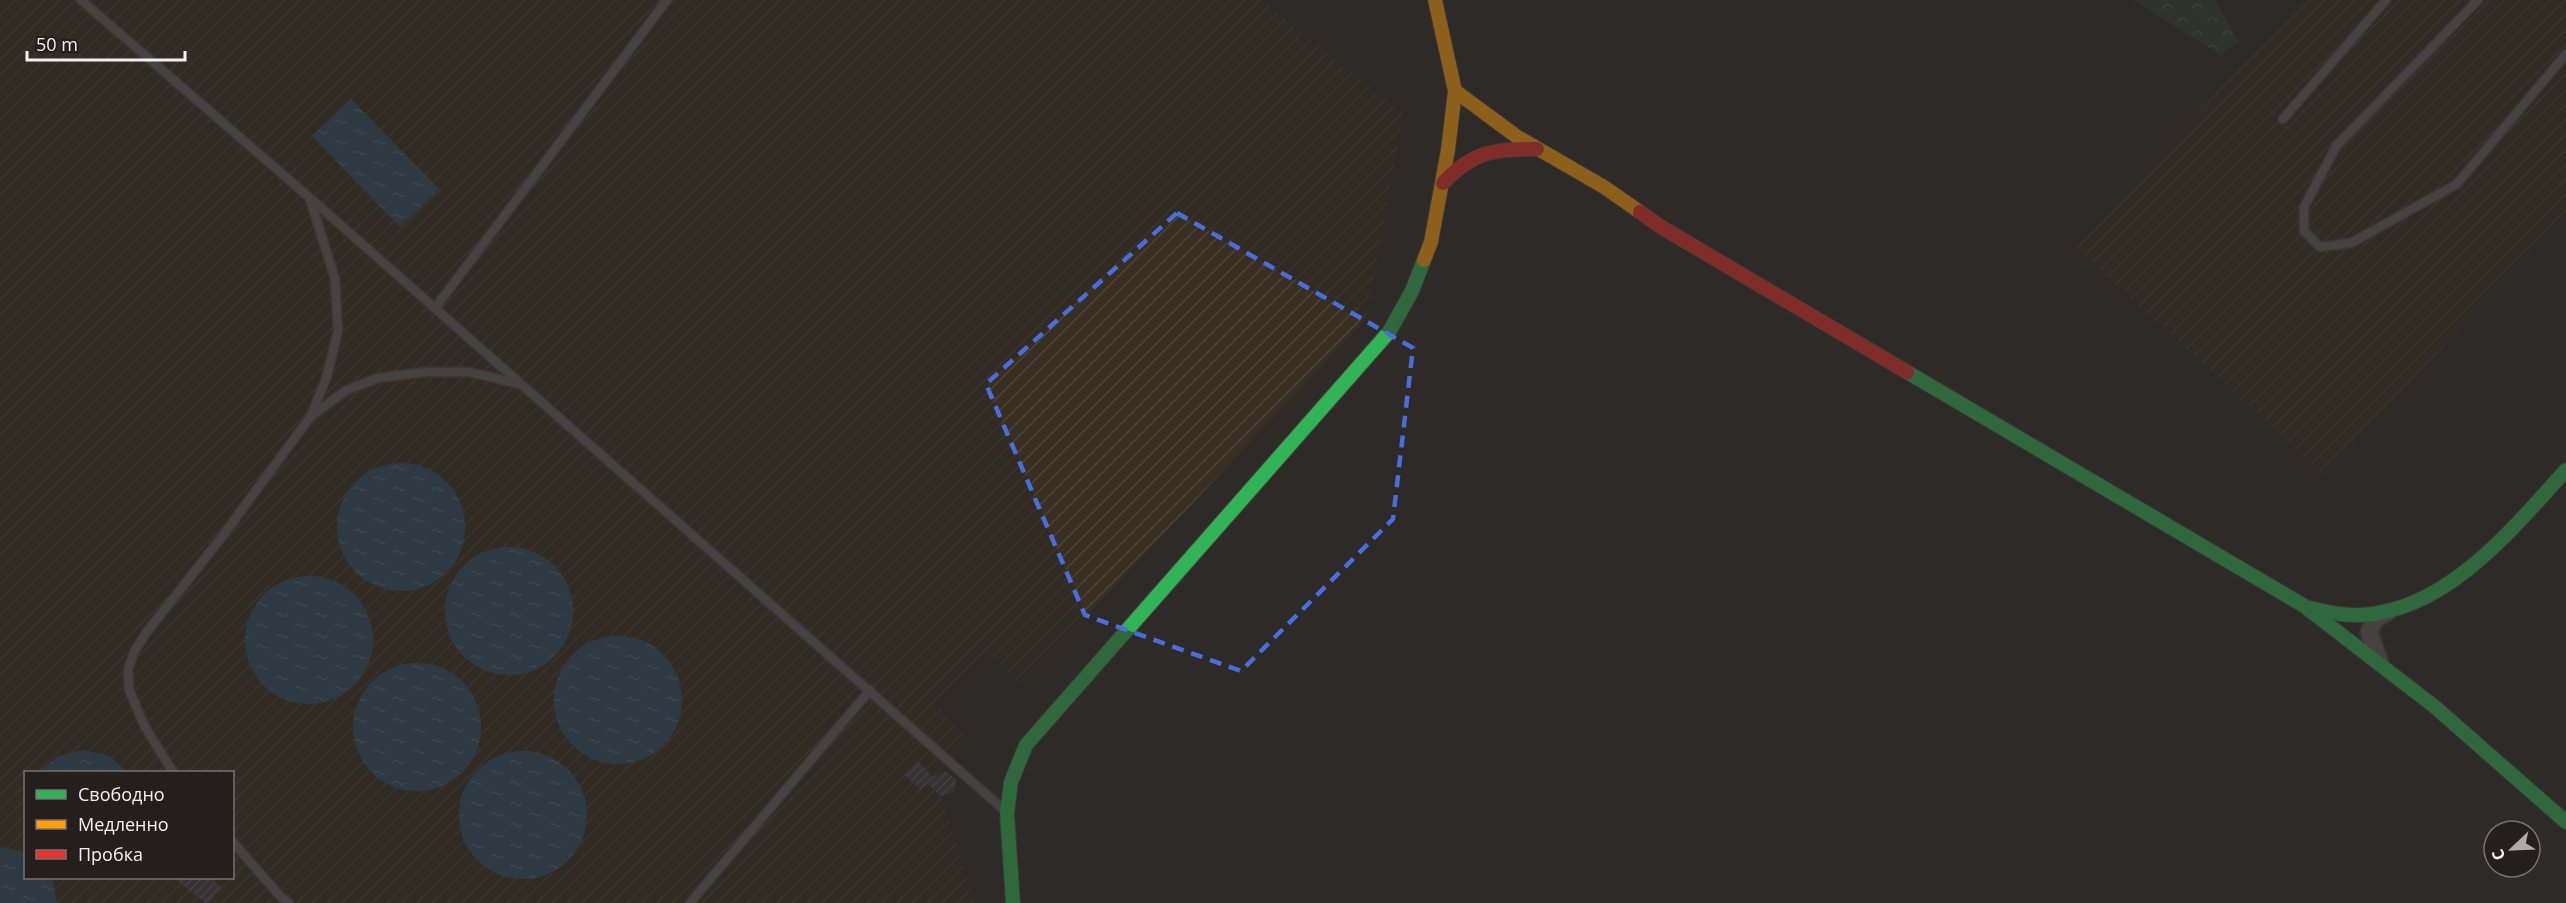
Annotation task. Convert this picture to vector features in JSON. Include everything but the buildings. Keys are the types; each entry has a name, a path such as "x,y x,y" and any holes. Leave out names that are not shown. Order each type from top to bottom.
{"street":[{"path":"1013,903 1007,813 1011,782 1026,745 1389,332 1412,291 1431,242 1443,183 1455,91 1435,0"},
{"path":"1455,91 1516,136 1604,187 1661,227 2306,607 2435,707 2566,822"},
{"path":"1443,183 1458,166 1489,152 1512,148 1538,149"},
{"path":"2381,665 2369,632 2375,619 2435,593 2469,570 2502,539 2566,470"},
{"path":"2306,607 2357,615 2394,609"}],"lane":[{"path":"81,0 523,385 1007,813"},
{"path":"435,308 667,0"},
{"path":"2283,119 2386,0"},
{"path":"2478,0 2337,145 2304,207 2304,231 2320,247 2351,243 2457,184 2566,54"},
{"path":"172,771 145,728 129,690 128,670 146,633 221,538 311,416 327,376 338,331 335,279 310,198"},
{"path":"311,416 347,390 378,378 424,372 469,372 523,385"},
{"path":"690,903 870,690"},
{"path":"234,843 289,903"}],"highlighted area":[{"path":"1177,213 1413,348 1393,519 1241,671 1085,615 986,384"}],"shaded area":[{"path":"0,0 1261,0 1404,114 1366,319 1022,685 988,653 936,705 970,738 935,776 933,788 941,796 975,903 0,903"},
{"path":"2301,0 2566,0 2566,213 2325,476 2075,247"}],"green space":[{"path":"2133,0 2215,0 2239,42 2220,55"}],"water":[{"path":"351,99 439,189 400,227 312,136"},
{"path":"401,463 426,468 446,482 460,502 465,527 460,552 446,572 426,586 401,591 376,586 356,572 342,552 337,527 342,502 356,482 376,468"},
{"path":"509,547 534,552 554,566 568,586 573,611 568,636 554,656 534,670 509,675 484,670 464,656 450,636 445,611 450,586 464,566 484,552"},
{"path":"309,576 334,581 354,595 368,615 373,640 368,665 354,685 334,699 309,704 284,699 264,685 250,665 245,640 250,615 264,595 284,581"},
{"path":"618,636 643,641 663,655 677,675 682,700 677,725 663,745 643,759 618,764 593,759 573,745 559,725 554,700 559,675 573,655 593,641"},
{"path":"417,663 442,668 462,682 476,702 481,727 476,752 462,772 442,786 417,791 392,786 372,772 358,752 353,727 358,702 372,682 392,668"},
{"path":"83,750 109,756 126,771 41,771 58,756"},
{"path":"523,751 548,756 568,770 582,790 587,815 582,840 568,860 548,874 523,879 498,874 478,860 464,840 459,815 464,790 478,770 498,756"},
{"path":"0,847 24,852 24,879 52,879 57,903 0,903"}],"traffic: fast":[{"path":"1013,903 1007,813 1011,782 1026,745 1389,332 1412,291 1424,260"},
{"path":"1907,372 2306,607 2340,614 2361,615 2392,610 2422,599 2450,583 2501,540 2566,470"},
{"path":"2308,609 2435,707 2566,822"}],"traffic: slow":[{"path":"1424,260 1431,242 1448,150 1455,91 1435,0"},
{"path":"1455,91 1516,136 1604,187 1640,212"}],"traffic: jam":[{"path":"1443,183 1464,164 1486,154 1497,151 1537,149"},
{"path":"1640,212 1661,227 1907,372"}]}
